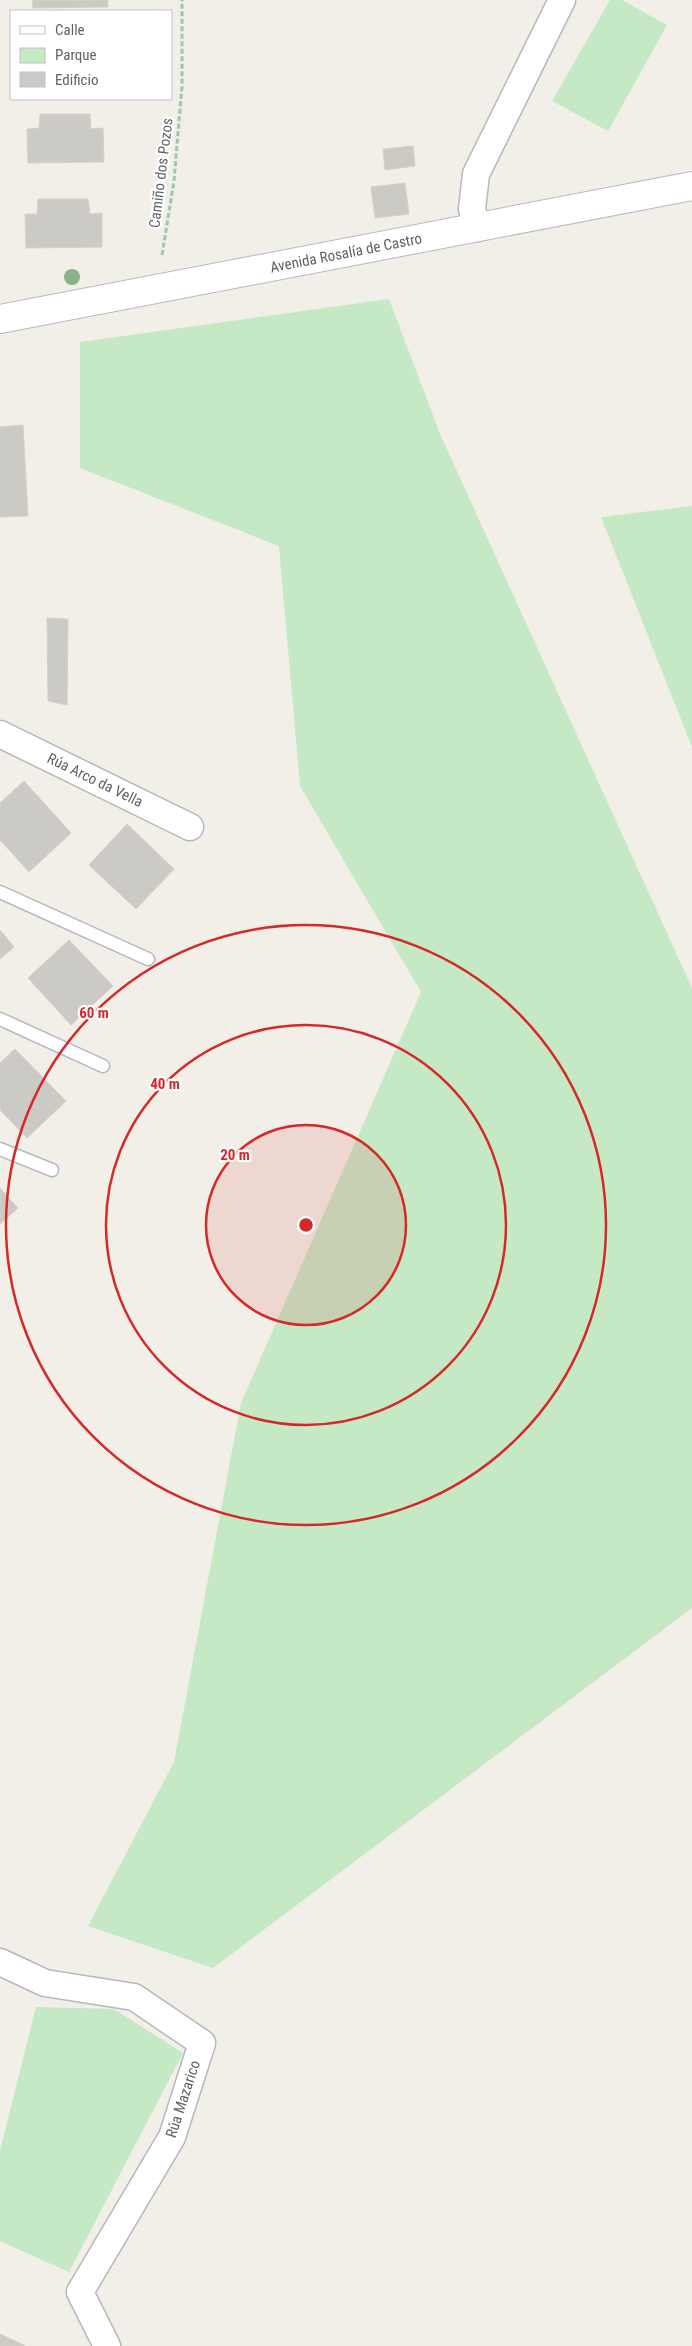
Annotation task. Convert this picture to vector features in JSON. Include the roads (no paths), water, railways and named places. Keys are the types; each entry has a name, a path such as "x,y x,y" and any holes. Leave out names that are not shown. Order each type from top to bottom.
{"street":[{"path":"477,228 472,209 476,174 562,0"},
{"name":"Avenida Rosalía de Castro","path":"0,319 692,186"},
{"name":"Rúa Arco da Vella","path":"0,734 190,826"},
{"name":"Rúa Mazarico","path":"0,1962 45,1982 134,1997 202,2043 172,2137 80,2292 107,2346"}],"lane":[{"path":"0,892 148,959"},
{"path":"0,1019 103,1066"},
{"path":"0,1149 52,1170"}]}
